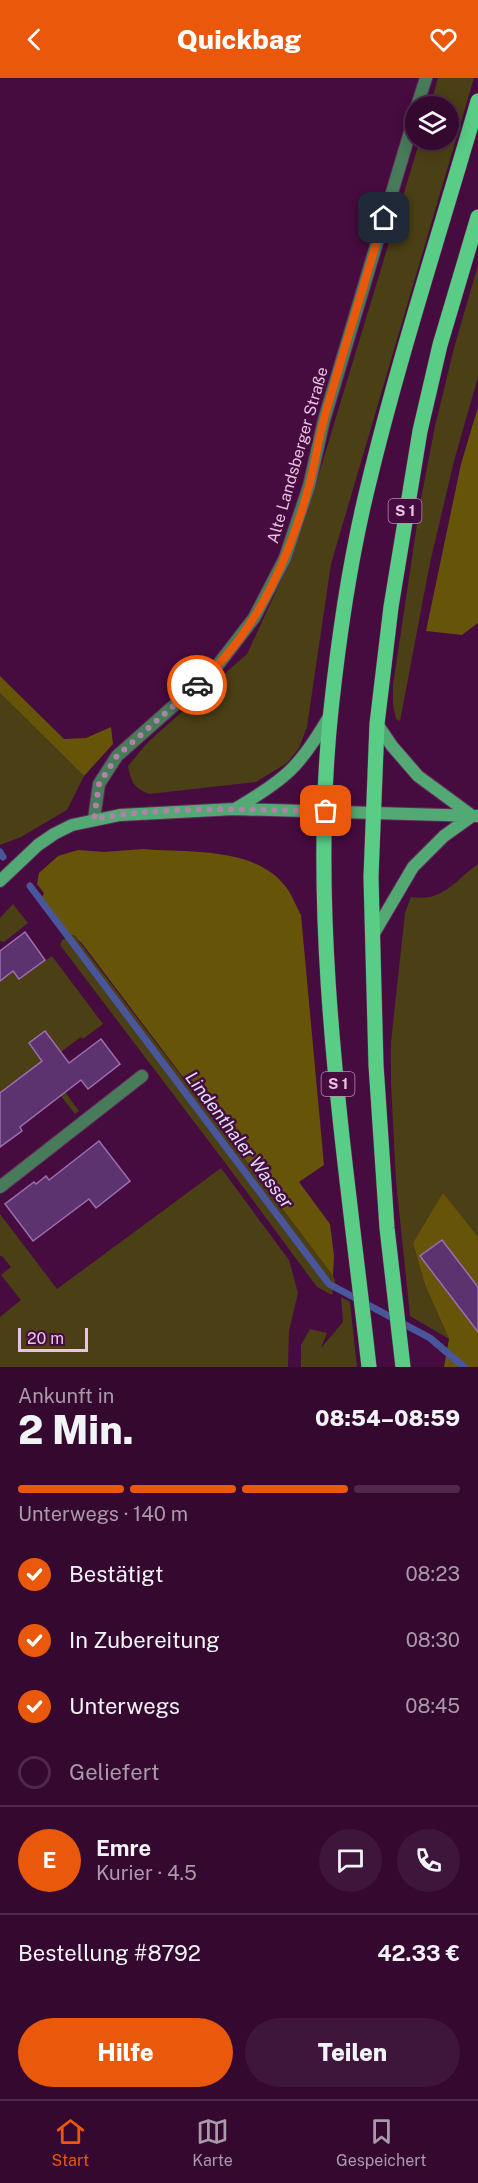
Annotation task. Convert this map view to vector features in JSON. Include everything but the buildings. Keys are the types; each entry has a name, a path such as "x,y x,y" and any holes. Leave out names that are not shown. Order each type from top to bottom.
{"main road":[{"name":"S 1","path":"369,1367 326,974 326,811 331,713 352,565 367,490 383,426 478,101"},
{"name":"S 1","path":"403,1367 387,1228 376,1065 372,812 377,724 391,607 420,431 440,345 478,217"}],"street":[{"path":"420,96 426,78"},
{"name":"Alte Landsberger Straße","path":"94,819 99,784 117,756 214,670 254,618 285,558 309,486 324,420 405,149"},
{"path":"234,809 287,775 312,745 331,713"},
{"path":"377,724 392,746 418,776 475,816"},
{"path":"9,872 54,834 72,825 94,819 161,812 234,809 475,816"},
{"path":"373,935 413,867 444,836 475,816"},
{"path":"0,1187 142,1076"}],"shaded area":[{"path":"438,78 474,78 459,129 459,96 433,96"},
{"path":"417,150 453,150 331,564 307,727 299,748 287,763 256,782 149,794 140,789 134,784 128,766 148,742 247,654 291,559"},
{"path":"478,265 478,377 454,461 430,563 400,721 396,719 393,705 393,685 420,504 435,426"},
{"path":"478,407 478,623 462,635 426,631 461,464"},
{"path":"0,676 64,739 86,738 111,727 113,744 84,776 0,693"},
{"path":"0,693 84,776 67,810 21,837 0,845"},
{"path":"143,849 220,854 257,864 273,874 286,887 301,915 324,1165 299,1182 330,1224 334,1256 333,1276 84,946 74,935 70,936 42,897 44,893 37,884 39,873 58,856 78,850 104,852"},
{"path":"478,864 478,1237 413,1243 425,1285 449,1339 410,1316 396,1181 391,1042 405,913 411,897 422,898 440,893"},
{"path":"13,904 28,923 4,942 0,941 0,918"},
{"path":"74,935 333,1276 335,1280 332,1295 317,1287 60,945 62,940"},
{"path":"52,956 103,1024 61,1052 45,1031 29,1043 79,1111 75,1114 61,1096 56,1099 32,1069 1,1093 24,1124 20,1127 0,1115 0,981 13,971 19,979"},
{"path":"221,1168 289,1260 298,1293 289,1331 288,1367 0,1367 0,1317 21,1300 1,1275 11,1267 0,1256 0,1214 57,1289"},
{"path":"443,1193 478,1237 478,1367 444,1367 449,1339 425,1285 413,1243"},
{"path":"341,1297 350,1302 357,1367 301,1367 301,1345 310,1329 327,1333 321,1348 343,1322"}],"waterway":[{"name":"Lindenthaler Wasser","path":"0,852 3,857"},
{"name":"Lindenthaler Wasser","path":"30,886 329,1284 430,1338 464,1367"}],"way so far":[{"path":"197,685 117,756 99,784 94,819 161,812 234,809 326,811"}],"route":[{"path":"197,685 214,670 254,618 285,558 309,486 324,420 384,218"}]}
